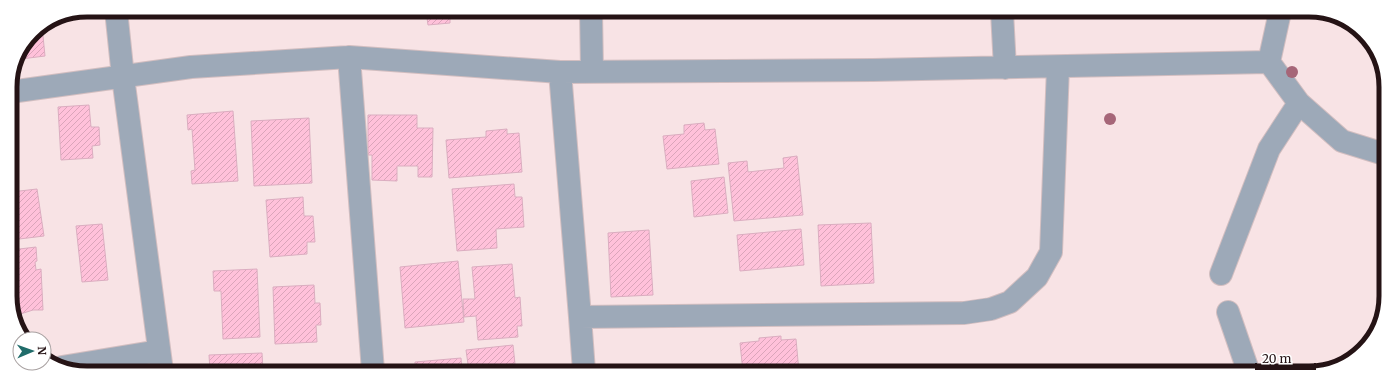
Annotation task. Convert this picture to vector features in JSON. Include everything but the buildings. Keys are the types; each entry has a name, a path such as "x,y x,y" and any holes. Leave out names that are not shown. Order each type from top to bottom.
{"street":[{"path":"83,366 161,361 123,77 117,17"},
{"path":"592,17 592,72"},
{"path":"1002,17 1005,68"},
{"path":"1279,17 1269,62 1299,103 1342,141 1379,152"},
{"path":"349,57 373,366"},
{"path":"17,91 191,68 349,57 560,72 1005,68 1269,62"},
{"path":"580,317 964,313 991,309 1010,302 1037,277 1051,252 1058,67"},
{"path":"560,72 584,366"},
{"path":"1221,274 1269,149 1299,103"},
{"path":"1228,312 1247,366"}]}
